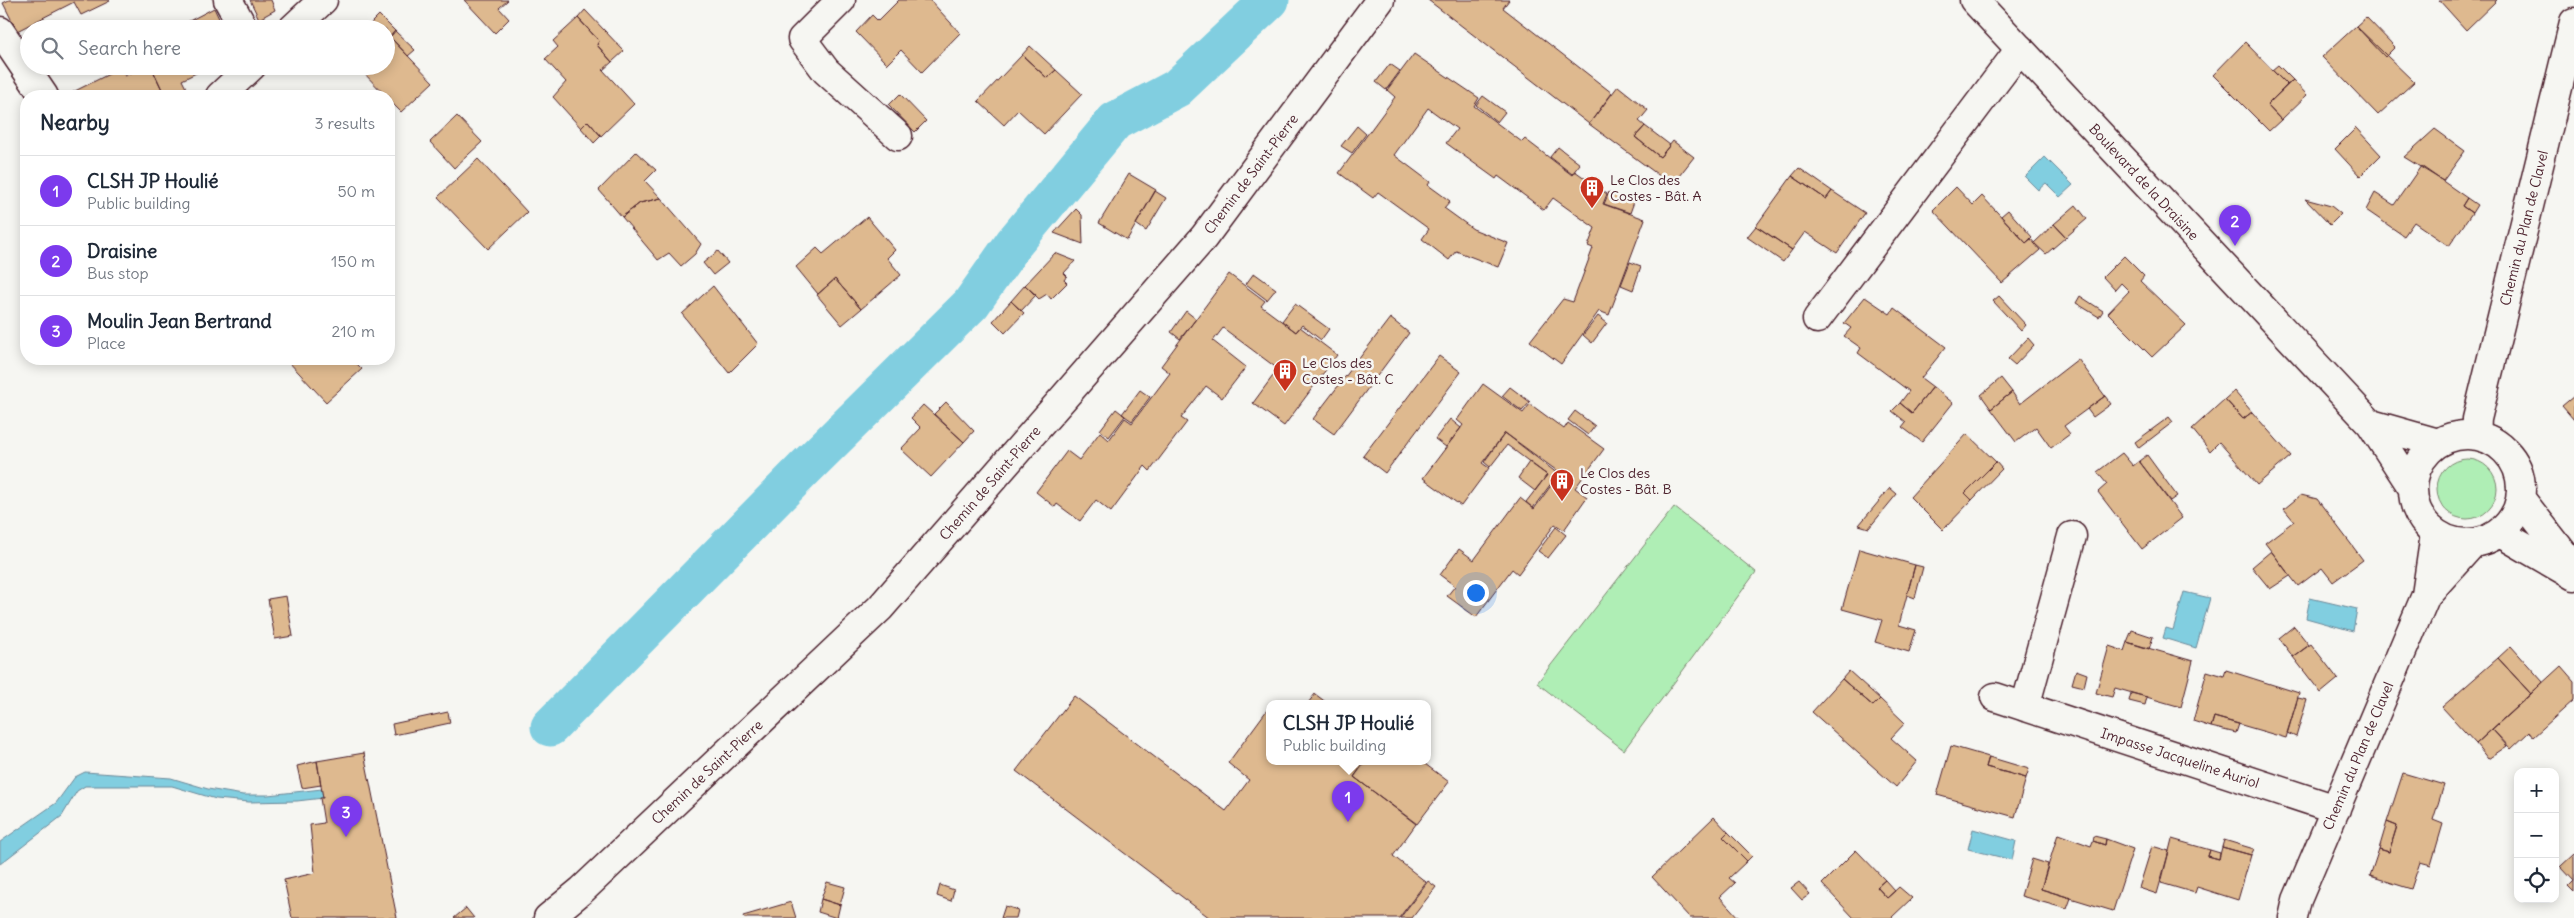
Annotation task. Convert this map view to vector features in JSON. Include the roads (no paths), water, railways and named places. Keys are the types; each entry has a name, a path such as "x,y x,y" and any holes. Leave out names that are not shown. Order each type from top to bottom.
{"street":[{"path":"228,0 239,20"},
{"path":"302,20 323,0"},
{"path":"841,0 802,39 826,71 898,136"},
{"name":"Chemin de Saint-Pierre","path":"548,918 582,890 880,608 1204,237 1380,0"},
{"name":"Boulevard de la Draisine","path":"1974,0 2371,424 2412,487"},
{"name":"Chemin du Plan de Clavel","path":"2476,435 2480,409 2574,22"},
{"path":"0,31 20,61"},
{"path":"1817,319 2020,49"},
{"path":"30,75 40,90"},
{"path":"226,90 242,75"},
{"path":"2371,424 2438,443"},
{"path":"2460,435 2476,435 2492,441 2506,451 2516,465 2521,481 2521,499 2514,518 2500,533 2486,541 2472,544 2452,542 2436,534 2422,521 2415,505 2412,487 2416,470 2424,455 2438,443 2460,435"},
{"path":"2521,499 2574,567"},
{"path":"2500,533 2574,576"},
{"name":"Chemin du Plan de Clavel","path":"2293,918 2296,900 2426,595 2436,534"},
{"path":"2025,707 2072,536"},
{"name":"Chemin du Plan de Clavel","path":"2426,595 2472,544"},
{"name":"Impasse Jacqueline Auriol","path":"1995,697 2336,809"}],"water":[{"path":"2045,157 2073,185 2060,197 2046,183 2038,190 2025,177"},
{"path":"2184,592 2210,598 2196,648 2163,638 2166,628 2173,630"},
{"path":"2310,598 2357,609 2353,631 2306,618"},
{"path":"85,772 171,778 208,789 243,795 268,795 322,789 323,798 297,801 249,802 216,799 172,786 85,786 77,791 62,816 0,864 0,842 56,803 75,777"},
{"path":"1973,829 2016,841 2012,860 1968,849"}],"waterway":[{"path":"550,727 805,468 971,304 1014,243 1115,121 1177,88 1270,0"}],"place":[{"name":"Le Clos des Costes - Bât. A","path":"1592,209"},
{"name":"Draisine","path":"2235,246"},
{"name":"Le Clos des Costes - Bât. C","path":"1285,392"},
{"name":"Le Clos des Costes - Bât. B","path":"1562,502"},
{"name":"CLSH JP Houlié","path":"1348,822"},
{"name":"Moulin Jean Bertrand","path":"346,837"}]}
